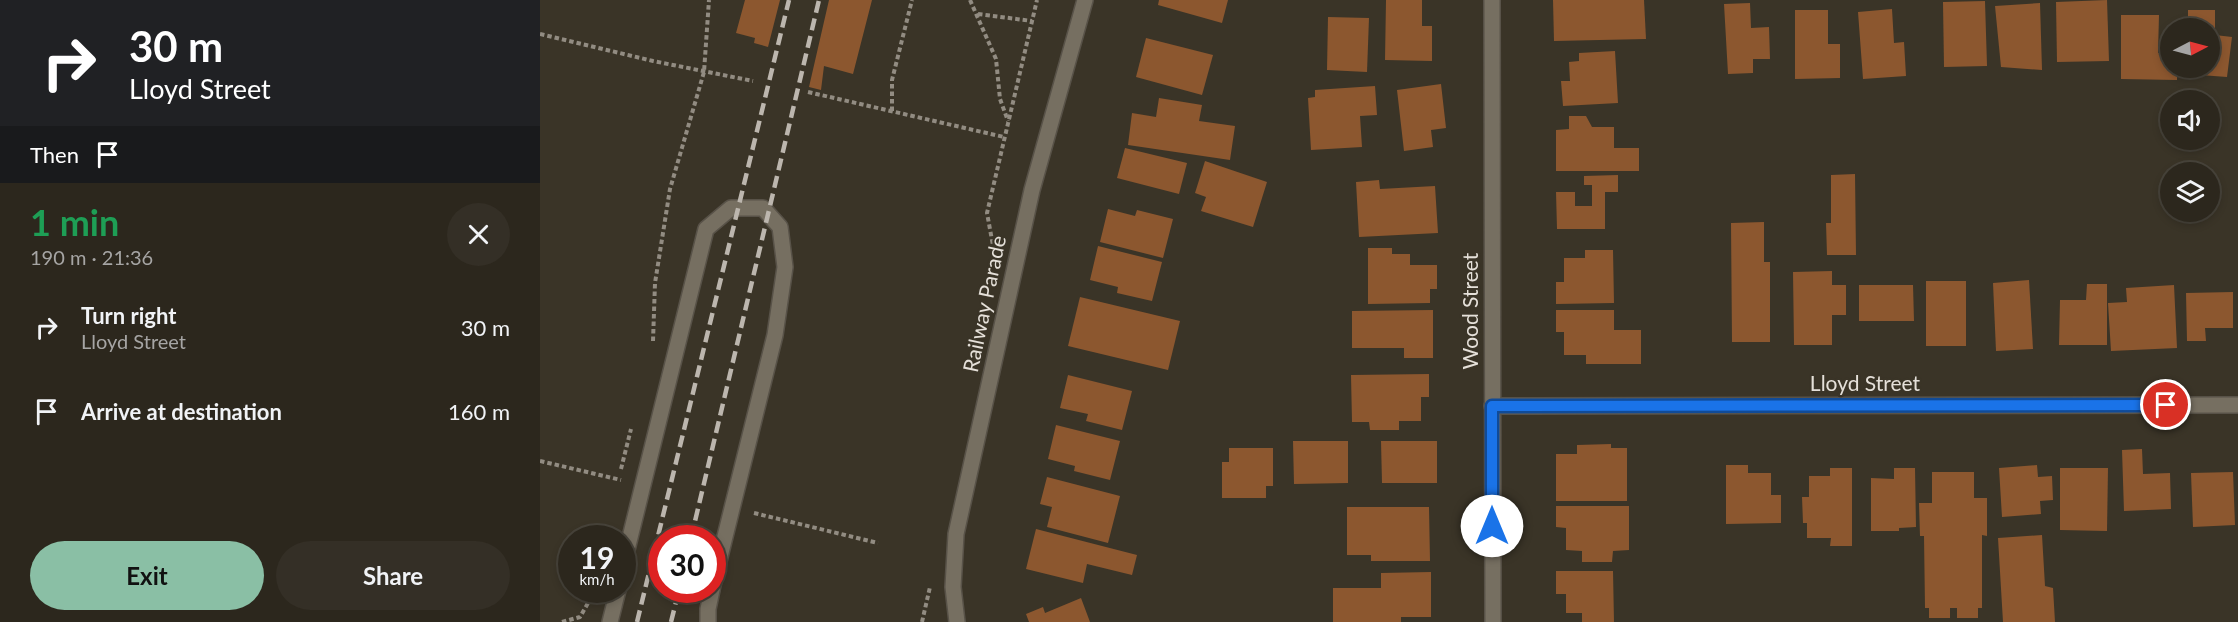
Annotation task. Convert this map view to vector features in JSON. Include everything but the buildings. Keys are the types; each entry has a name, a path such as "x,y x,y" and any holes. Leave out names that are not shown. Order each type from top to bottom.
{"street":[{"name":"Railway Parade","path":"957,622 952,563 956,534 1032,190 1085,0"},
{"name":"Wood Street","path":"1492,0 1493,622"},
{"path":"633,525 706,229 731,208 763,208 780,227 785,267 775,335 726,532"},
{"name":"Lloyd Street","path":"1492,406 2238,405"},
{"path":"610,622 615,603"},
{"path":"708,622 709,603"}],"path":[{"path":"653,347 655,283 670,189 704,72 709,0"},
{"path":"892,111 892,80 912,0"},
{"path":"970,0 996,59 1000,99 1008,121"},
{"path":"993,181 1037,0"},
{"path":"978,14 1032,21"},
{"path":"540,34 753,81"},
{"path":"808,92 1004,137"},
{"path":"617,489 633,423"},
{"path":"540,461 643,485"},
{"path":"732,507 878,543"},
{"path":"562,622 580,617 588,603"}],"railway":[{"path":"637,622 789,0"},
{"path":"694,525 819,0"},
{"path":"671,622 676,603"}],"route":[{"path":"1492,526 1492,406 2166,405"}]}
